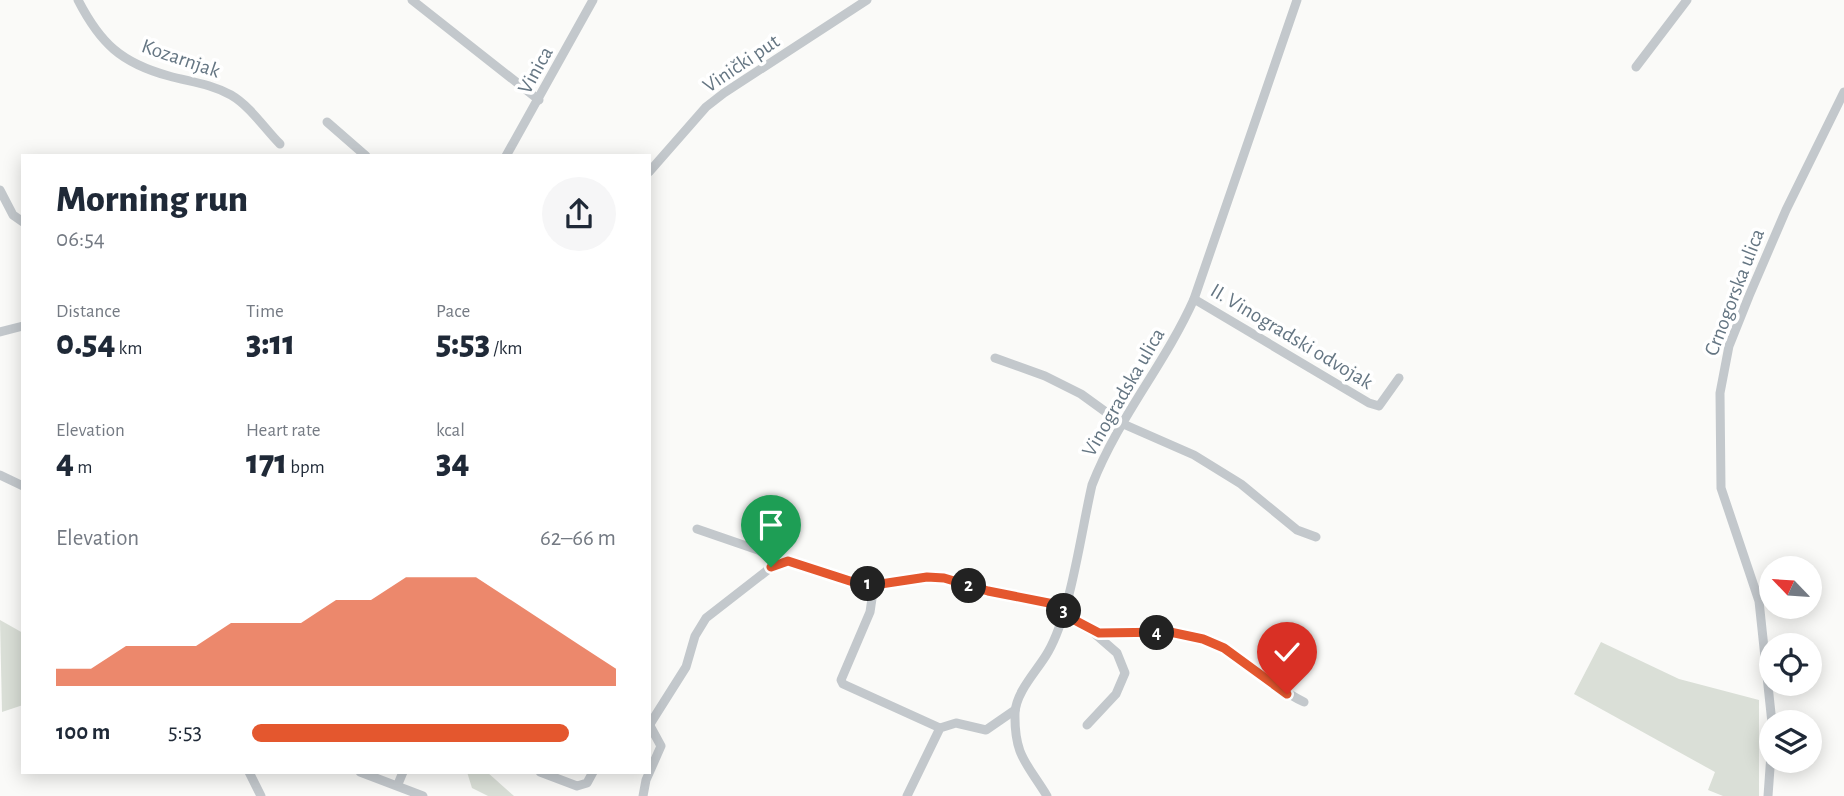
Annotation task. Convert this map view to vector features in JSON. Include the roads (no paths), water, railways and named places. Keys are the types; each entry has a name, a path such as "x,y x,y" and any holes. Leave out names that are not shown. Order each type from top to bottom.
{"street":[{"name":"Kozarnjak","path":"78,0 98,36 110,47 155,72 200,83 234,97 280,145"},
{"path":"412,0 539,100"},
{"name":"Vinica","path":"507,154 593,0"},
{"name":"Vinički put","path":"651,170 706,107 867,0"},
{"name":"Vinogradska ulica","path":"1015,710 1019,696 1049,650 1064,610 1092,485 1121,423 1177,336 1194,299 1297,0"},
{"path":"1636,67 1687,0"},
{"name":"Crnogorska ulica","path":"1771,710 1759,601 1721,488 1720,393 1729,346 1749,296 1786,210 1844,92"},
{"path":"327,122 364,154"},
{"path":"0,190 13,215 21,221"},
{"name":"II. Vinogradski odvojak","path":"1194,299 1369,403 1379,406 1385,402 1399,378"},
{"path":"0,332 21,327"},
{"path":"995,358 1045,376 1081,394 1121,423 1194,455 1241,484 1297,530 1316,537"},
{"path":"0,475 21,485"},
{"path":"697,529 758,550 778,562"},
{"path":"651,721 686,667 695,636 706,618 778,562 788,561 853,582 874,585 927,577 944,578 1064,610 1117,653 1125,673 1116,694 1087,725"},
{"path":"874,585 870,612 841,680 843,684 940,728 956,723 986,730 1015,710"},
{"path":"1092,632 1188,634 1224,648 1278,689 1304,702"},
{"path":"1015,710 1017,743 1024,762 1048,796"},
{"path":"651,728 661,746 651,769"},
{"path":"907,796 940,728"},
{"path":"1768,796 1770,773"},
{"path":"249,774 261,796"},
{"path":"366,774 398,784 423,796"},
{"path":"398,784 402,774"},
{"path":"545,774 577,786 587,783 592,774"},
{"path":"643,796 649,774"}]}
